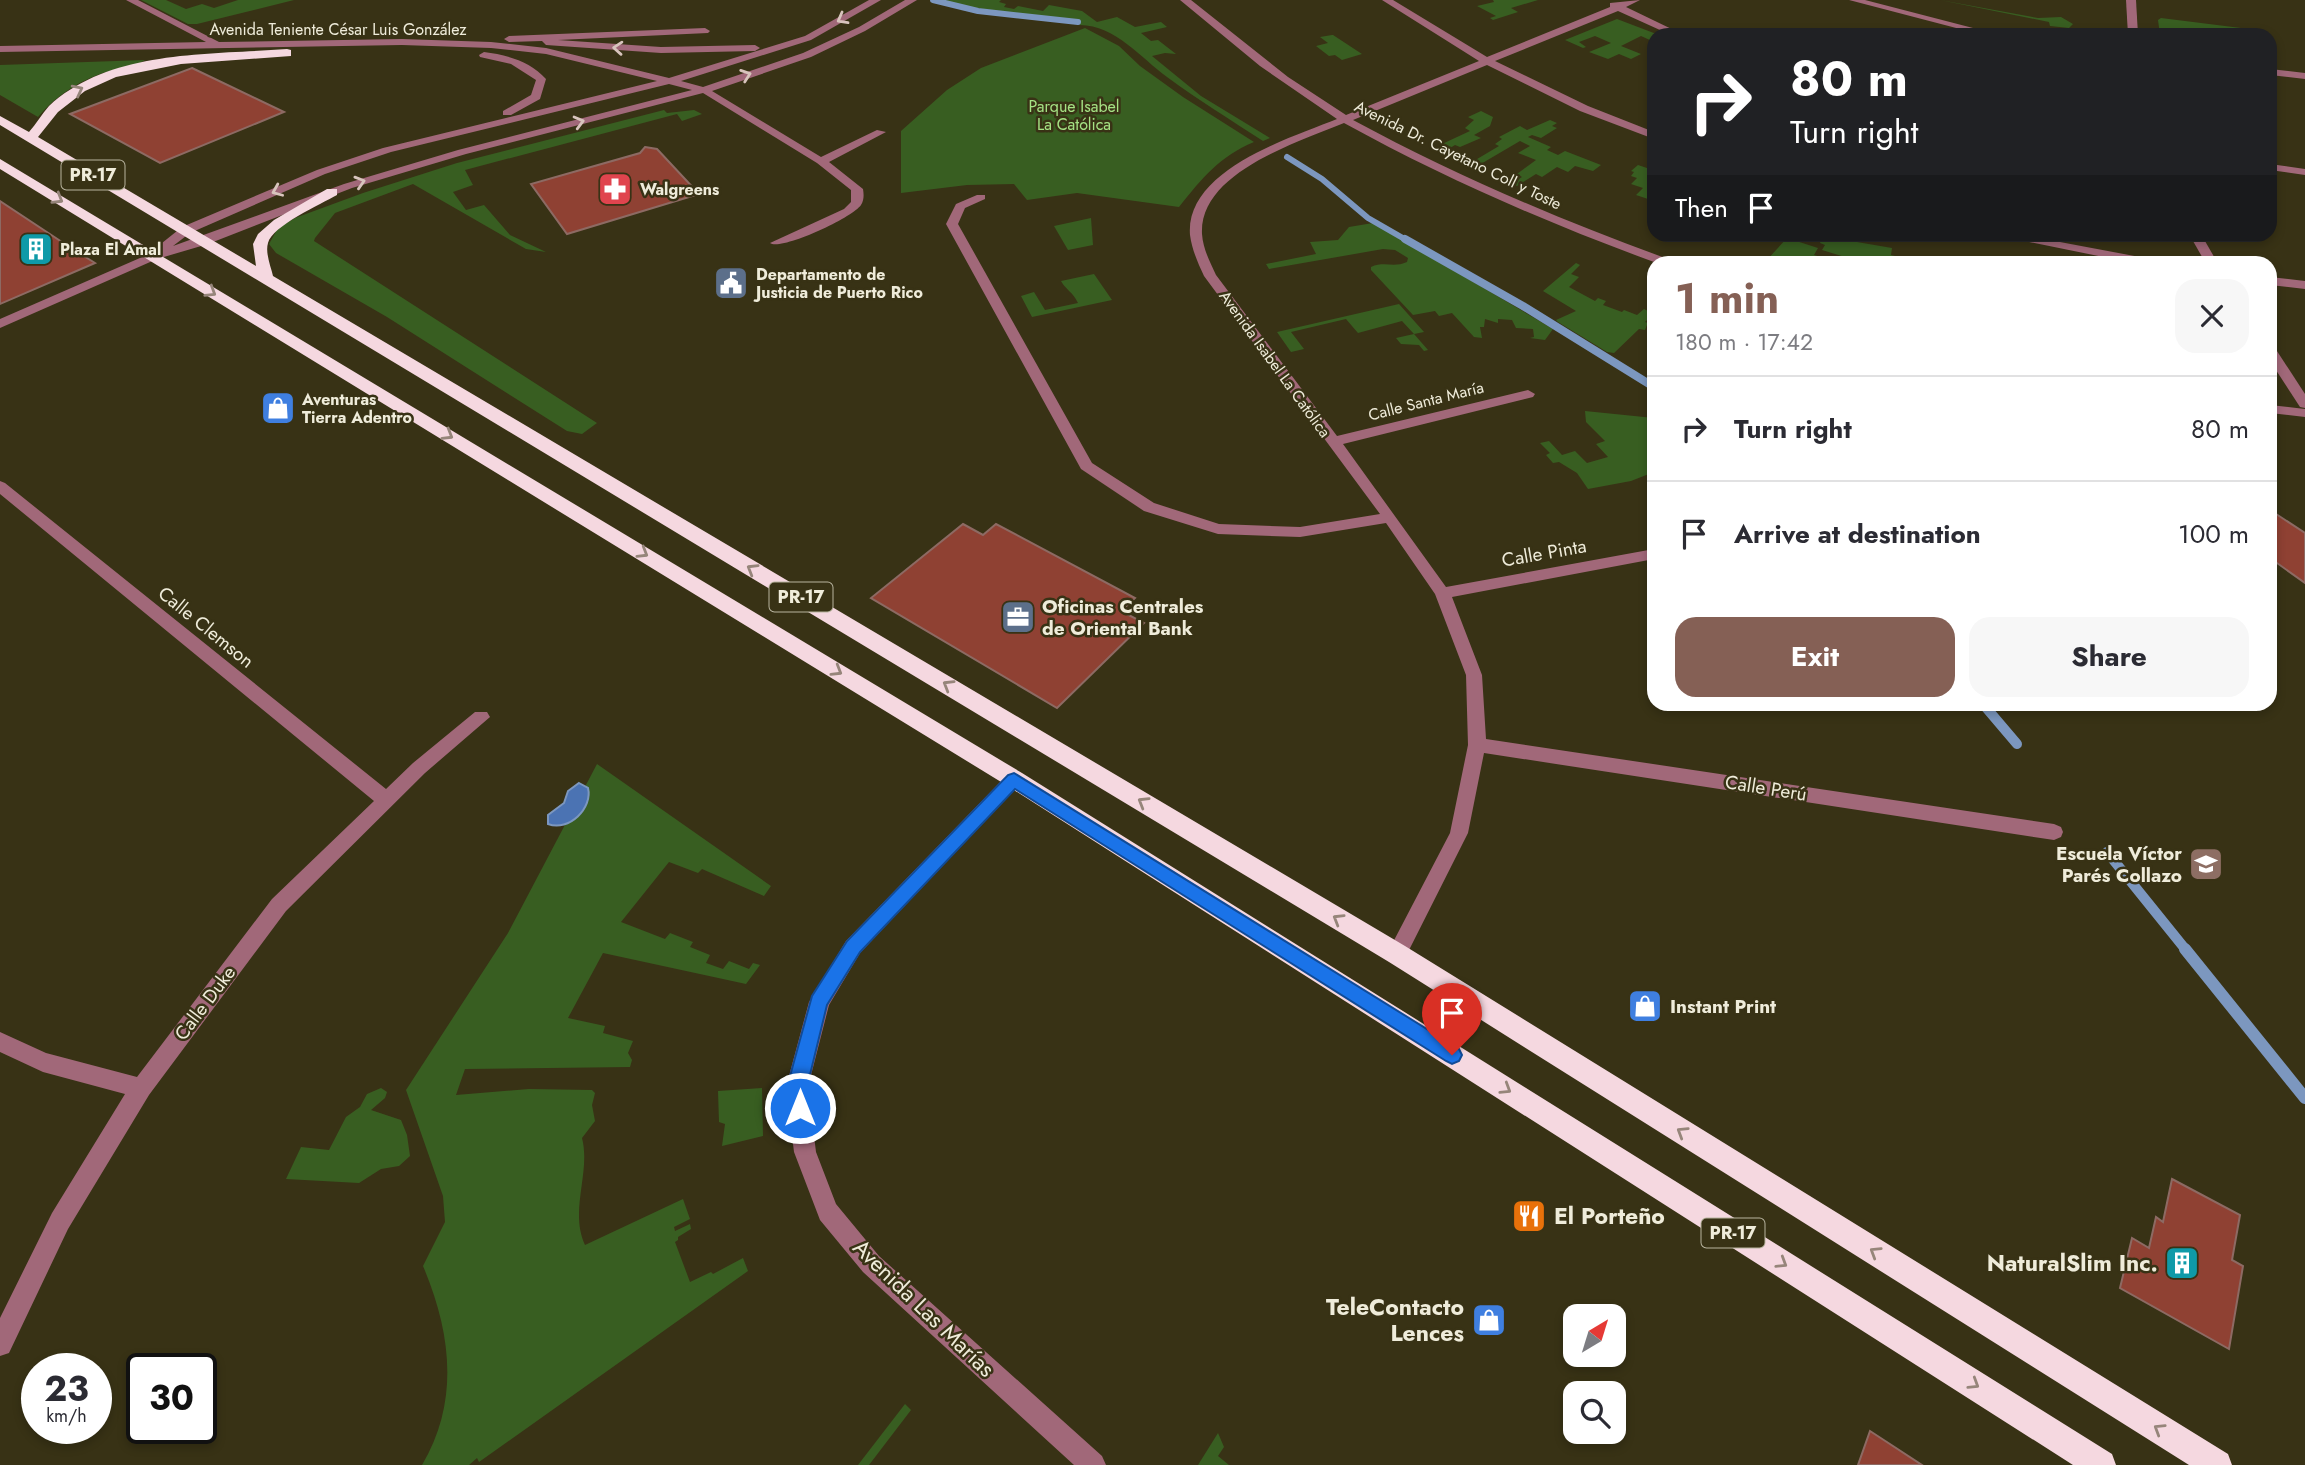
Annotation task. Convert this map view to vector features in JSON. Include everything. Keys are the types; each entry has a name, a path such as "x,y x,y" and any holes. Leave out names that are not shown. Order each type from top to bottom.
{"highway":[{"path":"31,138 53,106 73,91 107,77 141,66 287,53"},
{"name":"PR-17","path":"0,120 1397,954 2217,1465"},
{"name":"PR-17","path":"0,163 1014,779 2101,1465"},
{"path":"266,278 260,245 262,238 276,225 332,192"}],"street":[{"path":"131,0 218,45 209,53"},
{"name":"Avenida Teniente César Luis González","path":"649,87 808,38 876,0"},
{"name":"Avenida Teniente César Luis González","path":"0,57 287,53 527,57 681,95 704,90 807,55 862,29 912,0"},
{"name":"Avenida Dr. Cayetano Coll y Toste","path":"1185,0 1269,69 1346,120 1479,188 1559,223 1648,256"},
{"path":"1387,0 1484,62 1647,133"},
{"path":"1604,0 1664,28"},
{"name":"Avenida Isabel La Católica","path":"1397,954 1459,833 1478,745 1474,675 1443,593 1390,517 1210,276 1200,254 1197,219 1206,195 1258,155 1635,0"},
{"path":"1854,0 1967,28"},
{"path":"2130,0 2132,28"},
{"path":"402,42 705,31"},
{"path":"654,46 659,32"},
{"path":"509,39 654,46 694,51 751,49 808,38"},
{"name":"Avenida Teniente César Luis González","path":"0,49 402,42 491,45 546,51 704,90"},
{"path":"455,133 522,107 536,97 540,88 541,79 533,71 500,57 484,55"},
{"path":"2277,73 2305,76"},
{"path":"153,256 186,230 321,172 387,150 649,87"},
{"path":"704,90 821,161 857,189 859,197 854,205 833,218 776,243"},
{"path":"0,324 153,256 204,241 332,192 462,152 681,95 722,101"},
{"path":"821,161 881,131"},
{"path":"2277,168 2305,172"},
{"path":"981,197 960,206 952,224 1086,466 1149,507 1218,529 1300,532 1390,517"},
{"path":"2039,242 2113,256"},
{"path":"2277,282 2305,285"},
{"path":"2277,362 2305,404"},
{"name":"Calle Santa María","path":"1332,442 1528,394"},
{"path":"2277,410 2305,413"},
{"name":"Calle Clemson","path":"0,486 386,800"},
{"name":"Calle Pinta","path":"1443,593 1647,555"},
{"name":"Calle Duke","path":"0,1344 60,1221 141,1088 279,905 386,800 481,717"},
{"name":"Calle Perú","path":"1478,745 2054,832"},
{"name":"Avenida Las Marías","path":"1014,779 853,947 818,1002 797,1087 805,1152 828,1212 871,1264 1093,1465"},
{"path":"0,1042 43,1062 141,1088"}],"green space":[{"path":"141,0 166,0 186,9 202,4 214,8 238,0 294,0 188,24"},
{"path":"941,0 1001,0 999,2 1006,4 1004,7 1014,9 1018,6 1043,11 1049,5 1082,11 1097,22 1117,17 1135,27 1161,22 1167,27 1141,33 1151,41 1158,40 1176,54 1152,56 1201,96 1270,138 1263,141 1215,110 1105,30 1080,25 1077,21 975,8"},
{"path":"1493,0 1538,0 1511,8 1518,12 1493,20 1490,18 1496,16 1477,6 1494,2"},
{"path":"1940,0 2038,18 2061,17 2073,24 2069,28 2050,26 2049,22"},
{"path":"2161,18 2241,28 2159,28 2158,20"},
{"path":"1617,19 1647,30 1647,39 1641,36 1621,46 1641,54 1631,59 1619,54 1608,59 1589,52 1611,43 1595,36 1579,42 1586,47 1583,48 1565,40"},
{"name":"Parque Isabel La Católica","path":"1085,28 1119,46 1140,66 1183,97 1254,142 1231,154 1212,169 1179,207 1077,193 1027,200 1014,184 967,185 901,193 901,131 947,90 981,68"},
{"path":"1333,35 1362,54 1342,60 1335,55 1329,56 1316,46 1328,43 1320,37"},
{"path":"145,60 81,82 62,94 38,117 0,95 0,65"},
{"path":"664,110 667,113 694,110 702,114 682,121 677,114 465,170 473,185 453,192 466,210 484,205 510,235 546,252 526,249 413,184 335,213 314,241 597,423 582,434 567,431 387,317 276,253 269,244 278,228 295,218 363,193 457,163"},
{"path":"1481,111 1493,117 1490,126 1474,135 1481,138 1460,147 1455,145 1450,148 1442,144 1470,131 1465,128 1474,120 1468,117"},
{"path":"1550,120 1557,123 1552,126 1557,128 1541,138 1532,135 1528,137 1551,147 1547,150 1558,155 1565,151 1601,165 1593,171 1575,166 1568,172 1557,167 1542,177 1536,174 1517,186 1510,184 1522,177 1517,174 1536,160 1518,153 1530,146 1520,141 1474,168 1467,165 1499,146 1495,144 1502,139 1499,137 1520,126 1527,130"},
{"path":"1638,165 1647,168 1647,199 1636,195 1643,188 1631,184 1637,178 1631,176 1634,172 1631,171"},
{"path":"1091,218 1093,245 1068,250 1054,226"},
{"path":"1373,223 1553,329 1545,340 1530,338 1534,337 1533,329 1516,328 1512,320 1498,319 1498,323 1485,319 1484,327 1480,327 1482,338 1474,337 1452,313 1439,316 1435,311 1413,315 1371,270 1371,267 1376,265 1407,262 1408,258 1395,250 1383,249 1269,269 1266,264 1316,254 1310,242 1338,240 1349,227"},
{"path":"1783,242 1799,242 1818,248 1814,255 1817,256 1770,256"},
{"path":"1857,242 1892,248 1891,255 1895,256 1842,256 1822,250 1825,245 1820,243"},
{"path":"1576,263 1580,265 1571,274 1579,277 1569,287 1595,301 1598,298 1606,301 1603,305 1622,312 1624,310 1637,315 1644,309 1647,310 1647,325 1645,330 1639,329 1614,353 1607,352 1558,322 1556,320 1576,311 1543,291"},
{"path":"1094,274 1112,300 1032,317 1021,296 1034,292 1045,310 1078,303 1061,281"},
{"path":"1399,304 1424,332 1414,334 1402,321 1358,333 1346,319 1291,332 1304,349 1291,352 1277,332"},
{"path":"1414,334 1428,350 1424,351 1419,345 1401,344 1396,338"},
{"path":"1585,411 1647,417 1647,475 1631,481 1588,489 1577,473 1559,462 1553,463 1546,455 1550,453 1540,443 1549,441 1562,455 1575,451 1587,463 1608,457 1596,444 1605,441 1586,422"},
{"path":"597,764 771,886 764,896 702,869 698,873 669,862 621,922 665,939 670,933 693,942 690,947 710,955 706,963 723,969 729,961 749,969 753,963 760,965 746,984 603,953 568,1018 605,1026 603,1033 633,1041 628,1053 632,1060 630,1067 465,1069 456,1095 529,1089 592,1090 595,1093 592,1105 595,1121 582,1138 584,1165 579,1218 585,1245 683,1199 690,1219 674,1227 675,1231 690,1224 691,1229 675,1242 690,1282 711,1272 713,1274 743,1258 748,1271 479,1462 477,1458 469,1465 422,1465 442,1416 447,1366 440,1316 423,1266 445,1222 443,1196 406,1090 508,933"},
{"path":"381,1088 387,1092 385,1098 371,1110 401,1120 407,1135 410,1156 399,1166 381,1169 359,1183 286,1179 301,1147 329,1150 346,1117 360,1107 367,1094"},
{"path":"762,1088 763,1136 722,1146 725,1124 719,1122 718,1091"},
{"path":"905,1404 911,1410 869,1465 858,1465"},
{"path":"1218,1433 1224,1447 1218,1456 1229,1465 1198,1465"}],"water":[{"path":"579,783 588,788 589,796 583,810 564,825 548,824 548,815 564,803 568,791"}],"building":[{"path":"192,68 284,112 160,163 70,114"},
{"name":"Walgreens","path":"645,147 657,149 699,194 567,234 531,184 640,153"},
{"name":"Plaza El Amal","path":"0,201 71,248 95,263 0,304"},
{"path":"2277,515 2305,533 2305,583 2277,563"},
{"name":"Oficinas Centrales de Oriental Bank","path":"963,524 983,535 996,524 1135,598 1121,611 1144,623 1057,708 871,598"},
{"name":"NaturalSlim Inc.","path":"2172,1179 2240,1215 2232,1260 2243,1266 2229,1349 2120,1288 2132,1238 2149,1248 2156,1217 2163,1222"},
{"path":"1870,1431 1922,1465 1858,1465"}],"waterway":[{"path":"933,0 978,11 1078,22"},
{"path":"1287,157 1322,179 1368,218 1408,241"},
{"path":"1405,239 1523,306 1647,383"},
{"path":"1989,711 2017,744"},
{"path":"2107,852 2186,950"},
{"path":"2185,949 2305,1098"}],"place":[{"name":"Walgreens","path":"615,189"},
{"name":"Plaza El Amal","path":"36,249"},
{"name":"Departamento de Justicia de Puerto Rico","path":"731,283"},
{"name":"Aventuras Tierra Adentro","path":"278,408"},
{"name":"Oficinas Centrales de Oriental Bank","path":"1018,617"},
{"name":"Escuela Víctor Parés Collazo","path":"2206,864"},
{"name":"Instant Print","path":"1645,1006"},
{"name":"El Porteño","path":"1529,1216"},
{"name":"NaturalSlim Inc.","path":"2182,1263"},
{"name":"TeleContacto Lences","path":"1489,1320"}],"route":[{"path":"800,1108 797,1087 818,1002 853,947 1014,779 1452,1055"}]}
